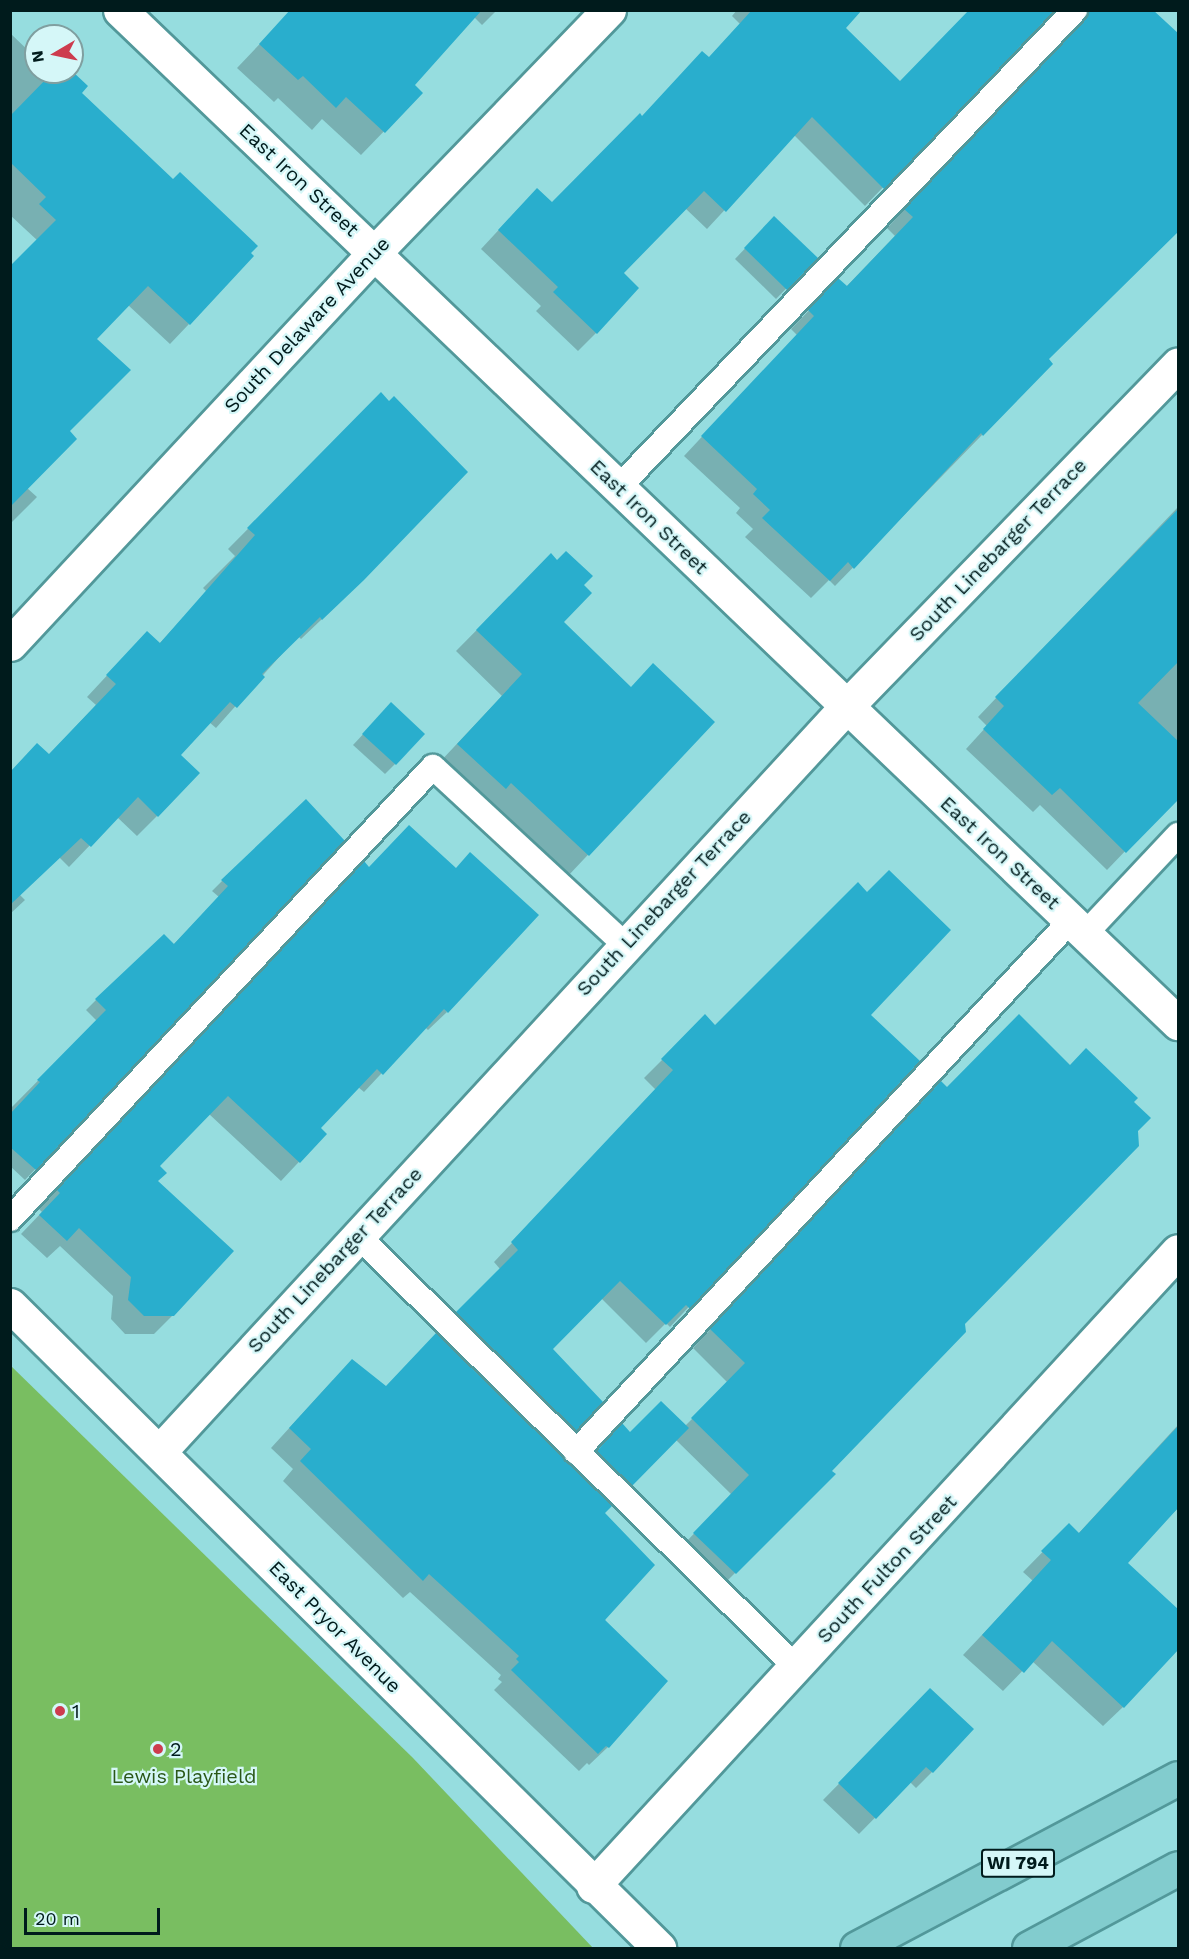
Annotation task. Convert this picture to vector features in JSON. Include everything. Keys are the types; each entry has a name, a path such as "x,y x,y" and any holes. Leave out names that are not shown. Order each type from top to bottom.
{"main road":[{"name":"WI 794","path":"857,1948 1179,1778"},
{"path":"1029,1948 1179,1868"}],"street":[{"name":"East Iron Street","path":"120,10 375,252 846,707 1179,1023"},
{"name":"South Delaware Avenue","path":"10,644 375,252 609,10"},
{"name":"South Linebarger Terrace","path":"160,1451 846,707 1179,364"},
{"name":"South Fulton Street","path":"593,1886 1179,1251"},
{"name":"East Pryor Avenue","path":"10,1305 160,1451 593,1886 659,1948"}],"lane":[{"path":"619,487 1075,10"},
{"path":"10,1219 433,766 625,945"},
{"path":"576,1452 1078,927 1179,835"},
{"path":"357,1235 796,1667"}],"green space":[{"name":"Lewis Playfield","path":"10,1365 413,1758 593,1948 11,1948"}],"building":[{"path":"290,10 482,10 415,85 423,93 385,133 346,97 336,108 303,76 298,80 259,44"},
{"path":"752,10 862,10 846,28 900,81 969,10 1055,10 884,189 812,117 726,212 704,191 624,273 639,288 597,334 553,292 558,287 498,230 537,188 552,202 640,113 642,116 702,51 709,57"},
{"path":"1089,10 1153,10 1179,34 1179,231 1049,359 1053,364 983,436 981,433 854,569 848,562 830,581 762,518 770,510 753,494 757,489 701,436 814,316 808,310 838,278 847,286 913,217 904,209 1085,20"},
{"path":"84,82 88,86 82,93 173,179 180,172 258,246 251,253 254,256 190,325 148,286 97,339 131,370 70,431 77,439 10,507 10,266 56,220 39,204 46,197 10,162 10,116 41,84"},
{"path":"774,216 818,258 787,290 744,248"},
{"path":"381,392 389,401 394,396 468,472 364,580 322,620 320,617 262,674 265,677 237,708 230,702 181,755 200,773 158,817 138,797 91,847 81,838 10,905 10,772 37,743 49,754 116,684 106,675 147,631 160,643 255,535 247,528"},
{"path":"1179,508 1179,661 1138,703 1179,742 1179,799 1126,853 1060,788 1052,795 983,729 1004,706 995,697"},
{"path":"566,551 593,576 584,585 592,593 564,622 631,687 653,663 715,722 589,856 511,783 506,789 457,744 522,674 476,630 551,553 557,560"},
{"path":"391,702 425,734 396,765 362,734"},
{"path":"306,799 345,841 36,1170 10,1147 10,1114 40,1082 37,1080 106,1010 95,999 164,934 174,944 228,886 221,880"},
{"path":"409,825 456,868 470,852 539,915 448,1013 444,1009 383,1075 377,1069 321,1128 327,1134 300,1163 228,1096 160,1166 167,1173 158,1181 234,1251 174,1316 144,1316 128,1300 131,1277 79,1228 67,1241 39,1215 60,1193 57,1190 364,861 369,867"},
{"path":"889,870 951,930 871,1015 920,1061 690,1309 686,1305 666,1325 620,1281 553,1349 603,1402 576,1431 456,1312 518,1250 511,1242 673,1070 661,1059 705,1014 715,1025 858,882 867,892"},
{"path":"1019,1014 1070,1065 1086,1048 1138,1098 1134,1102 1151,1118 1138,1131 1139,1146 965,1324 966,1332 832,1471 836,1474 736,1574 693,1533 749,1475 691,1418 745,1363 710,1329 941,1081 947,1087"},
{"path":"436,1333 612,1506 605,1513 655,1565 605,1620 668,1681 609,1748 606,1746 598,1754 511,1670 519,1662 516,1659 519,1656 429,1574 423,1581 300,1461 311,1449 289,1428 352,1359 386,1386"},
{"path":"661,1401 689,1428 632,1486 597,1451 622,1423 630,1432"},
{"path":"1179,1425 1179,1507 1128,1563 1179,1610 1179,1649 1124,1708 1052,1641 1024,1673 982,1635 1051,1560 1041,1551 1069,1523 1079,1533"},
{"path":"930,1688 974,1729 933,1773 926,1767 876,1819 838,1783"}],"place":[{"name":"1","path":"60,1711"},
{"name":"2","path":"158,1749"}]}
